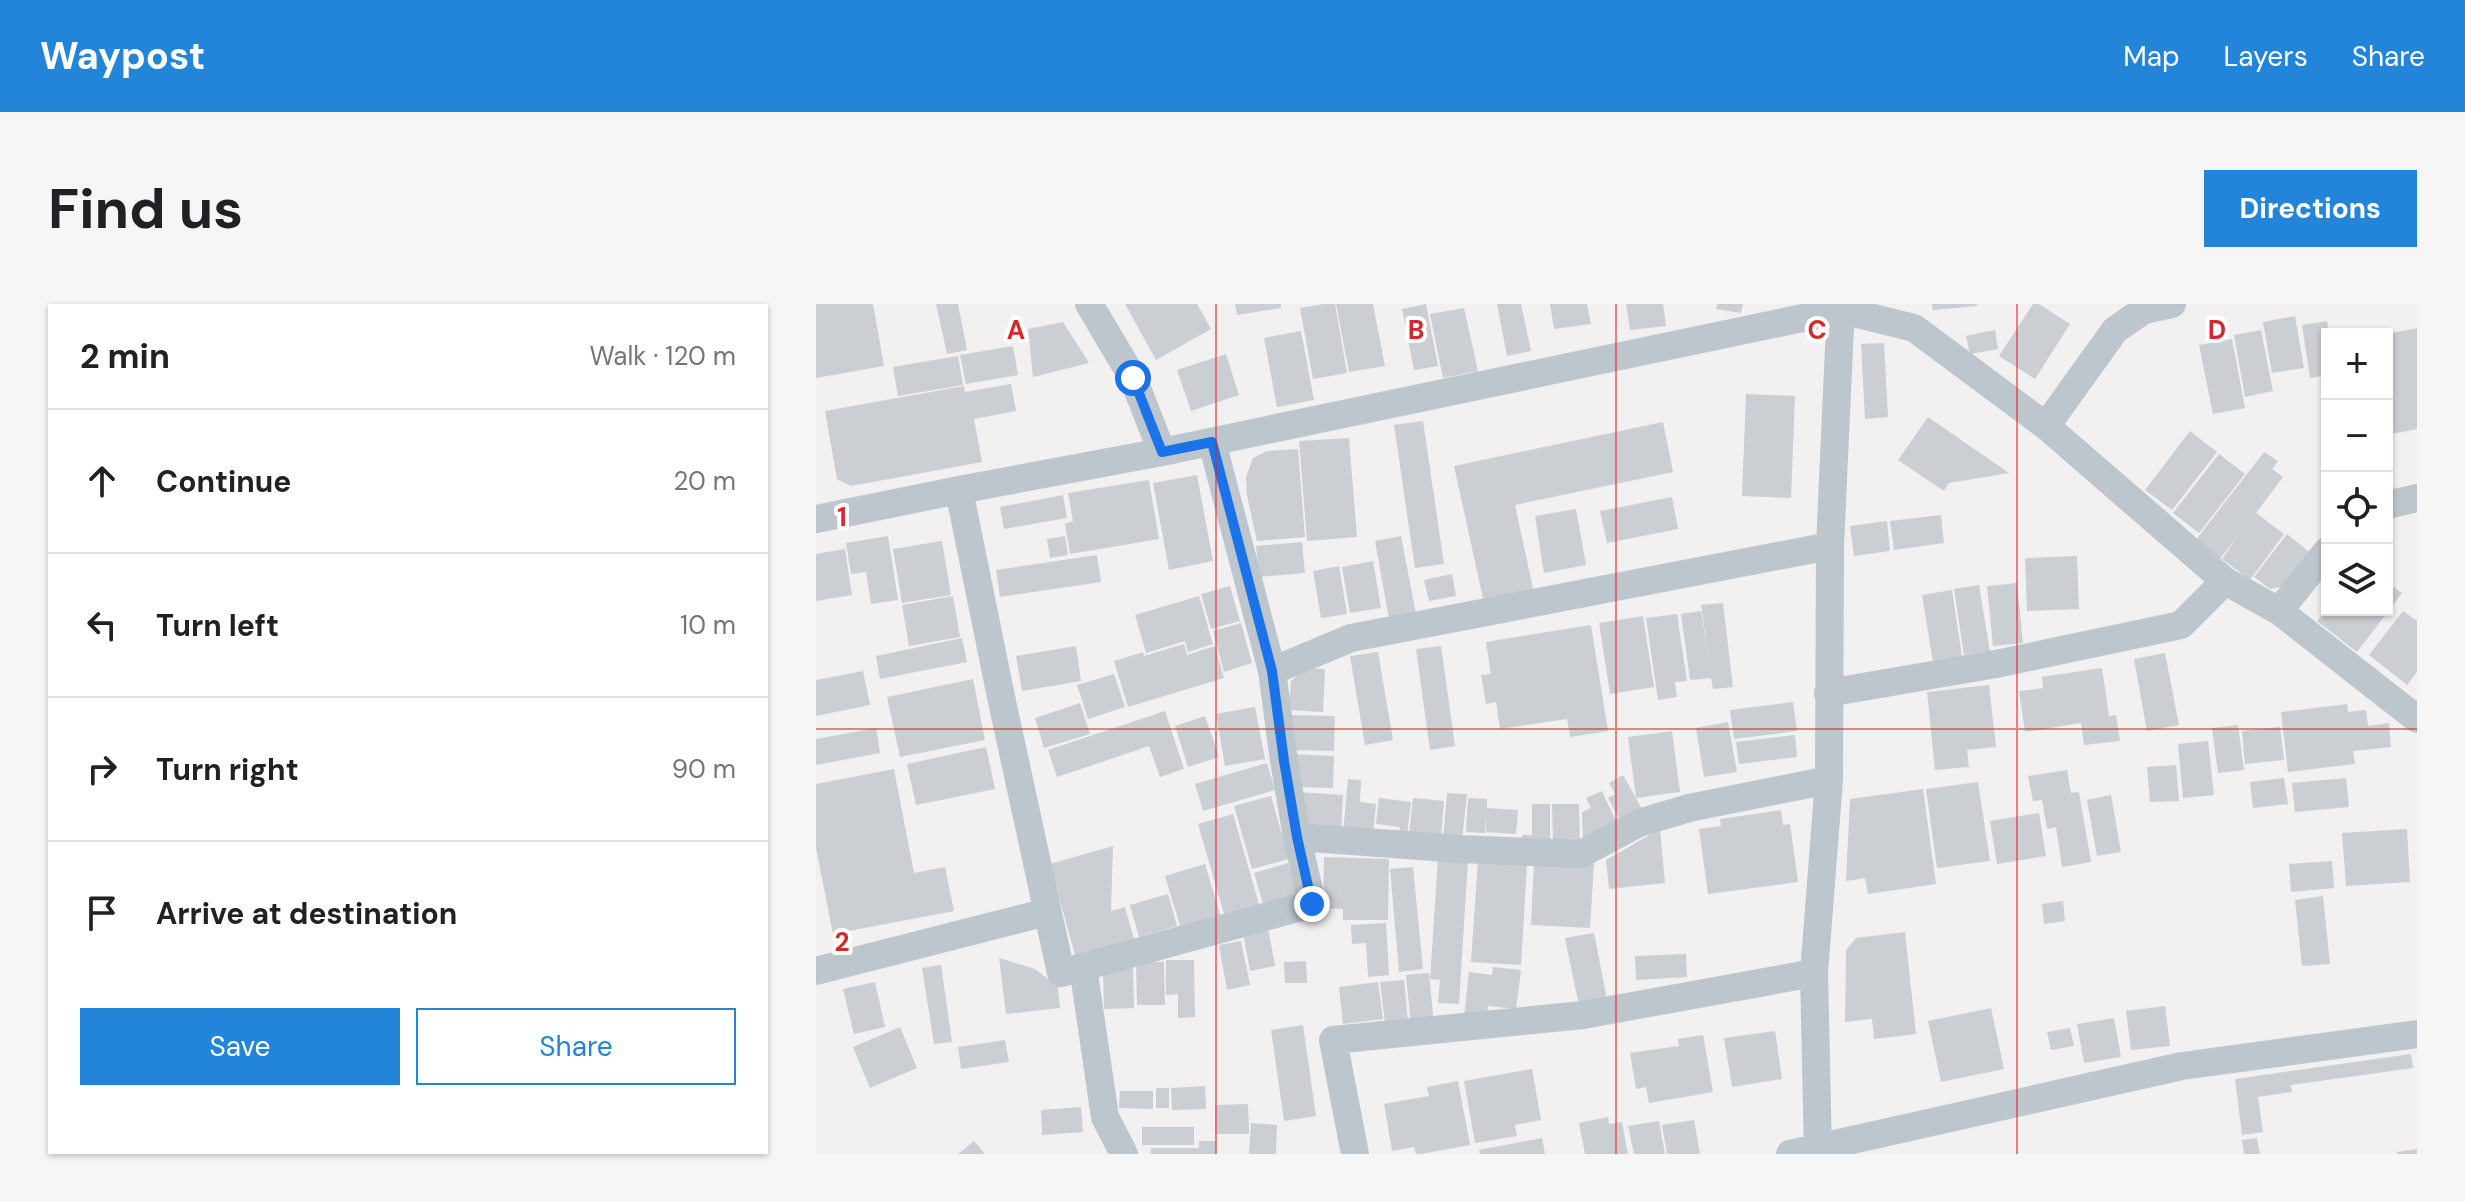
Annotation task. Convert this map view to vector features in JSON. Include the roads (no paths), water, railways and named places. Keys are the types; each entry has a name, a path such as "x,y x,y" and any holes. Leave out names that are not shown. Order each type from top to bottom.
{"street":[{"path":"1089,304 1133,378 1162,452"},
{"path":"2046,426 2115,330 2144,310 2172,304"},
{"path":"1819,1151 1814,973 1829,780 1830,546 1841,307"},
{"path":"816,519 1212,442 1841,307 1914,328 2046,426 2225,581 2279,611 2417,719"},
{"path":"959,490 1061,973 1312,904 1297,837 1272,671 1212,442"},
{"path":"2393,504 2417,498"},
{"path":"1272,671 1351,638 1830,546"},
{"path":"2279,611 2321,558"},
{"path":"1828,693 1996,664 2181,625 2225,581"},
{"path":"1297,837 1581,854 1639,823 1689,808 1829,780"},
{"path":"816,971 1047,912"},
{"path":"1083,967 1105,1117 1124,1154"},
{"path":"1355,1154 1333,1040 1583,1015 1814,973"},
{"path":"1790,1154 1819,1151 2182,1066 2417,1034"}]}
